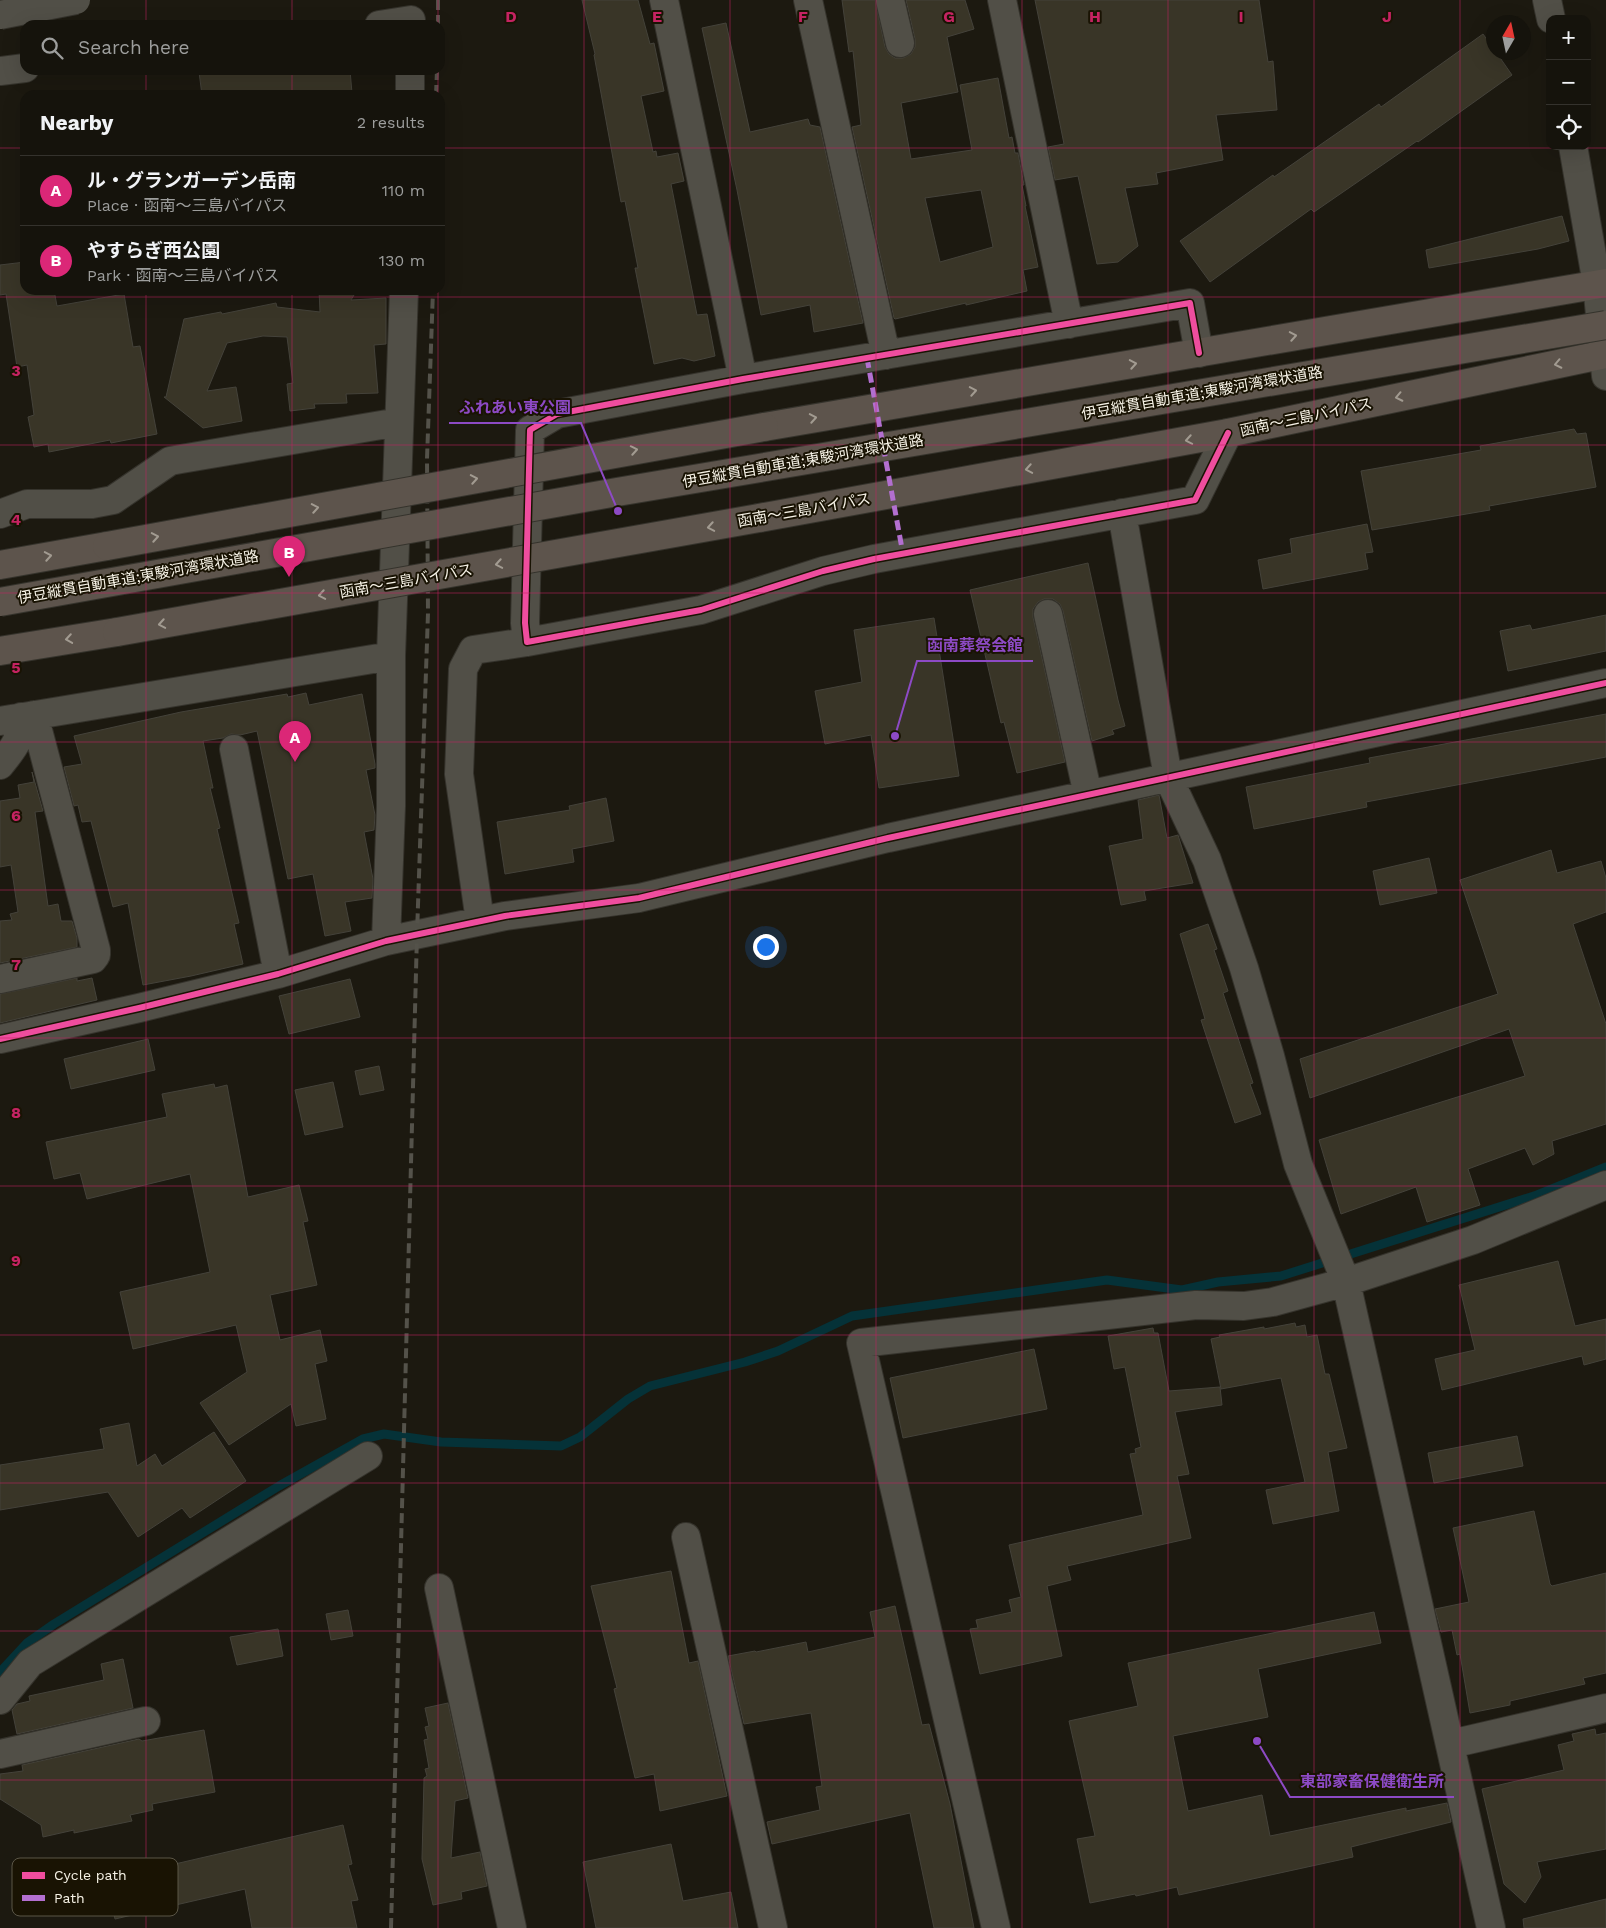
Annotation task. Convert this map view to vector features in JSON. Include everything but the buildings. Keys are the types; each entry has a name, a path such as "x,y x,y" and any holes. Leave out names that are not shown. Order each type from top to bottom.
{"highway":[{"path":"0,565 764,426 1601,283"},
{"name":"伊豆縦貫自動車道;東駿河湾環状道路","path":"0,602 617,492 1606,325"},
{"name":"函南～三島バイパス","path":"0,650 117,632 759,518 1605,362"}],"street":[{"path":"28,0 33,20"},
{"path":"0,15 76,0"},
{"path":"664,0 743,379"},
{"path":"808,0 886,355"},
{"path":"890,0 900,43"},
{"path":"1002,0 1069,324"},
{"path":"1547,0 1549,15"},
{"path":"395,20 411,15"},
{"path":"0,71 20,69"},
{"path":"410,75 410,90"},
{"path":"1574,150 1601,283 1605,362"},
{"path":"386,941 391,806 391,656 404,295"},
{"path":"526,642 530,430 556,414 743,379 1190,303 1198,353"},
{"path":"0,514 27,504 92,504 113,500 170,461 181,458 399,422"},
{"path":"480,922 459,774 463,669 473,650 701,610 823,571 874,559 1196,500 1228,433"},
{"path":"1122,513 1168,777 1206,860 1241,959 1270,1056 1298,1164 1346,1282 1491,1928"},
{"path":"1048,614 1088,795"},
{"path":"18,718 391,656"},
{"path":"0,1039 278,974 386,941 505,916 639,898 888,838 1606,684"},
{"path":"0,765 16,745 20,730 18,718"},
{"path":"0,979 93,960 96,955 96,950 18,718"},
{"path":"234,749 278,974"},
{"path":"996,1928 861,1343 1196,1305 1244,1306 1273,1302 1346,1282 1472,1240 1606,1185"},
{"path":"0,1700 30,1663 368,1456"},
{"path":"686,1537 773,1928"},
{"path":"439,1588 512,1928"},
{"path":"1451,1744 1606,1708"},
{"path":"0,1754 146,1721"}],"waterway":[{"path":"0,1672 27,1643 54,1624 279,1486 363,1439 384,1434 441,1442 561,1446 580,1437 628,1399 650,1386 745,1362 778,1351 852,1316 1107,1280 1182,1290 1218,1282 1281,1276 1537,1195 1606,1167"}],"railway":[{"path":"438,0 438,20"},
{"path":"436,90 437,75"},
{"path":"391,1928 417,934 428,613 427,459 433,295"}],"marked path":[{"path":"867,358 903,554"}],"cycle path":[{"path":"1199,353 1190,303 743,379 557,414 530,430 525,623 527,642 701,610 823,571 874,559 1195,500 1228,433"},
{"path":"0,1039 278,974 386,941 505,916 639,898 888,838 1606,683"}],"place":[{"name":"ふれあい東公園","path":"618,511"},
{"name":"やすらぎ西公園","path":"289,577"},
{"name":"函南葬祭会館","path":"895,736"},
{"name":"ル・グランガーデン岳南","path":"295,762"},
{"name":"東部家畜保健衛生所","path":"1257,1741"}]}
